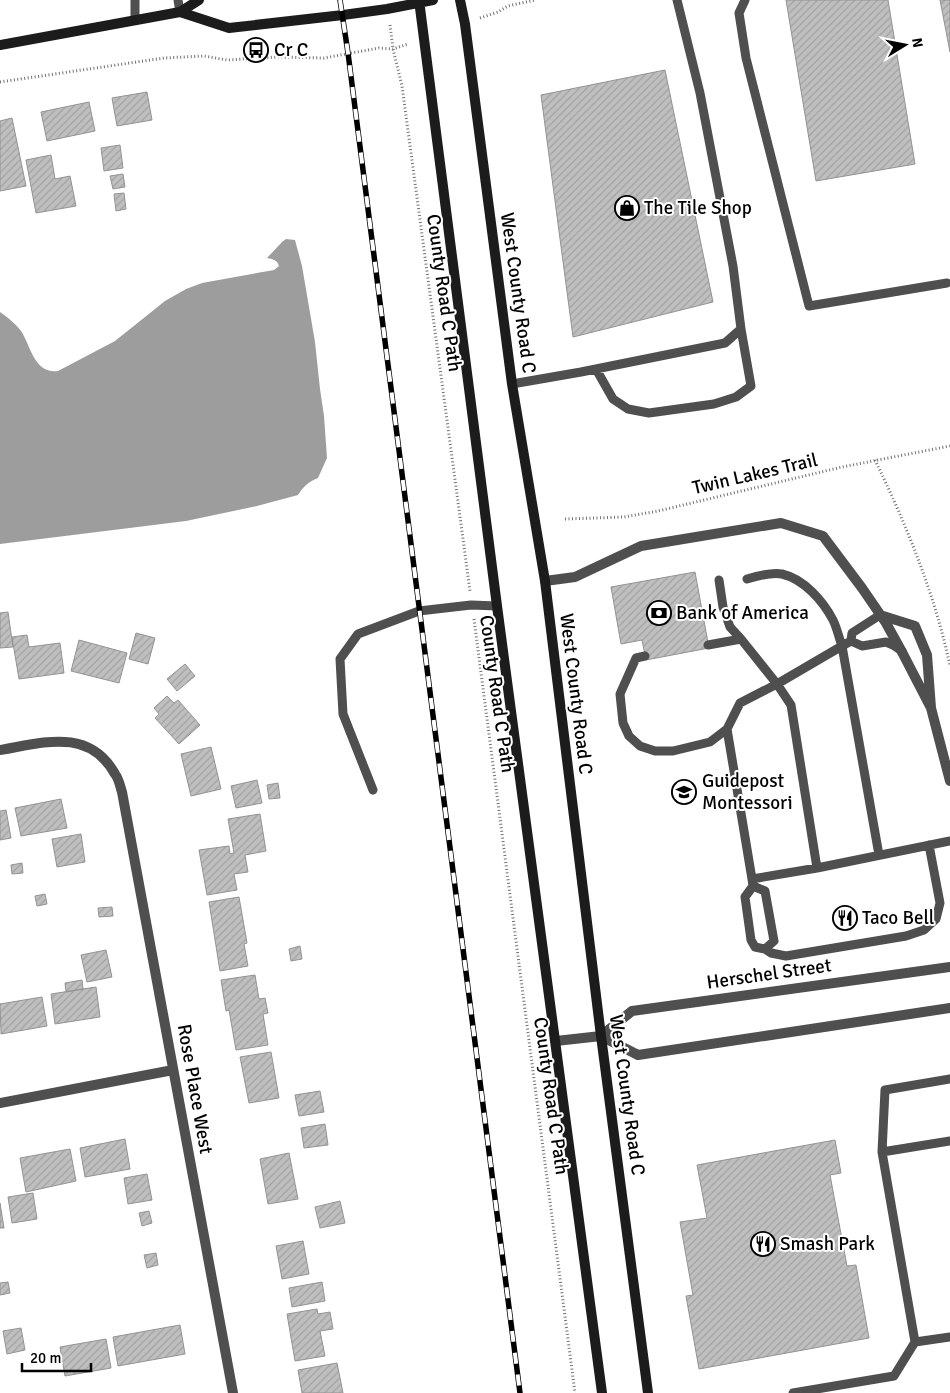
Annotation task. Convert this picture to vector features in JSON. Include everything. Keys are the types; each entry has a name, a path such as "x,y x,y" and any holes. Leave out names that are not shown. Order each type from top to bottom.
{"main road":[{"path":"0,45 180,12 199,0"},
{"path":"180,12 229,28 387,8 433,0"},
{"name":"West County Road C","path":"460,0 465,24 512,384 544,581 648,1393"},
{"path":"420,1 497,606 602,1393"}],"street":[{"path":"544,581 575,577 641,546 781,523 823,536 880,615 931,708"},
{"path":"880,615 915,626 927,655 931,708 950,781"},
{"name":"Rose Place West","path":"0,750 56,740 72,742 91,748 105,759 116,774 122,792 233,1393"},
{"name":"Herschel Street","path":"601,1036 632,1011 950,966"},
{"path":"556,1041 601,1036 638,1055 950,1008"},
{"path":"0,1103 173,1070"}],"lane":[{"path":"135,20 136,0"},
{"path":"178,0 180,12"},
{"path":"596,369 613,399 628,409 649,413 714,404 736,398 751,386 728,237 700,93 677,0"},
{"path":"745,0 739,13 746,58 809,306 947,284"},
{"path":"512,384 725,343 741,329"},
{"path":"747,579 781,574 802,582 822,604 834,621 846,644 879,855"},
{"path":"719,580 723,607 730,627 777,684 791,705 817,868"},
{"path":"373,790 343,714 340,659 358,634 419,610 472,605 497,606"},
{"path":"645,656 636,658 620,694 623,723 630,736 640,746 655,751 672,751 710,742 726,729 740,703 846,644 852,633 880,615"},
{"path":"708,645 741,639"},
{"path":"846,644 862,646 886,642 894,645 902,652"},
{"path":"726,729 752,883 745,897 751,940 754,947 765,949 771,954 786,956 906,936 924,930 936,920 940,903 929,845"},
{"path":"752,883 950,841"},
{"path":"752,883 765,891 774,942 765,949"},
{"path":"793,1393 894,1376 915,1342 882,1152 885,1090 950,1079"},
{"path":"882,1152 950,1141"},
{"path":"915,1342 950,1337"}],"path":[{"path":"465,24 498,12 508,6 535,0"},
{"name":"County Road C Path","path":"387,8 393,49 402,86 576,1393"},
{"path":"0,82 164,58 204,56 227,60 278,57 324,58 379,48 393,49 425,39"},
{"name":"Twin Lakes Trail","path":"565,519 632,516 874,460 950,446"},
{"path":"874,460 891,494 917,556 943,636 950,666"}],"shaded area":[{"path":"286,239 295,240 302,266 315,342 327,458 318,478 306,485 298,495 186,521 0,544 0,312 21,331 38,364 50,371 58,371 115,341 165,301 186,289 202,283 274,270 279,266 278,264 274,260 267,258"}],"building":[{"path":"786,0 888,0 915,164 816,181"},
{"path":"940,0 950,0 950,52"},
{"path":"665,70 713,302 573,337 541,95"},
{"path":"147,92 152,120 117,126 112,98"},
{"path":"89,102 95,131 47,141 41,112"},
{"path":"12,118 26,186 0,191 0,121"},
{"path":"120,145 123,168 104,171 101,148"},
{"path":"51,155 55,179 70,176 76,206 36,213 26,160"},
{"path":"123,174 125,187 113,189 110,176"},
{"path":"124,193 126,209 116,211 114,194"},
{"name":"Bank of America","path":"695,572 709,648 646,660 642,640 621,644 611,587"},
{"path":"8,612 13,647 0,648 0,613"},
{"path":"136,633 155,638 148,664 129,659"},
{"path":"27,635 29,647 60,643 64,673 19,679 12,637"},
{"path":"79,640 127,653 119,683 71,671"},
{"path":"185,664 195,676 177,691 167,679"},
{"path":"167,696 174,703 178,700 200,725 179,744 155,718 159,714 154,708"},
{"path":"211,747 221,789 191,796 181,754"},
{"path":"257,780 262,803 236,808 231,786"},
{"path":"278,783 280,798 269,799 267,785"},
{"path":"61,799 67,828 21,836 15,808"},
{"path":"6,810 11,838 0,840 0,811"},
{"path":"260,814 266,851 245,855 248,872 234,874 237,890 207,895 199,850 229,846 230,854 234,853 228,819"},
{"path":"81,834 85,862 57,867 52,839"},
{"path":"22,863 23,873 12,874 11,865"},
{"path":"45,894 47,904 37,906 35,896"},
{"path":"239,897 247,943 244,944 248,966 220,971 209,902"},
{"path":"112,907 113,916 99,917 98,908"},
{"path":"300,946 302,959 291,961 289,949"},
{"path":"106,950 112,977 87,982 81,955"},
{"path":"255,975 259,999 265,998 268,1013 263,1014 268,1045 236,1050 229,1010 226,1011 221,980"},
{"path":"82,980 83,989 66,992 65,983"},
{"path":"96,987 100,1017 55,1024 51,994"},
{"path":"42,997 47,1026 1,1034 0,1004"},
{"path":"271,1052 279,1098 249,1103 240,1057"},
{"path":"320,1091 324,1112 299,1116 295,1095"},
{"path":"325,1124 328,1145 304,1148 301,1128"},
{"path":"125,1139 130,1169 85,1177 80,1148"},
{"name":"Smash Park","path":"835,1140 841,1173 830,1175 847,1266 856,1265 869,1338 699,1369 686,1296 693,1295 680,1222 707,1218 697,1165"},
{"path":"70,1149 76,1181 26,1192 20,1158"},
{"path":"289,1153 298,1199 268,1204 260,1159"},
{"path":"147,1174 152,1200 128,1204 124,1178"},
{"path":"33,1193 37,1219 12,1223 8,1197"},
{"path":"340,1201 345,1223 320,1228 315,1207"},
{"path":"0,1203 4,1228 0,1228"},
{"path":"149,1211 152,1223 142,1226 139,1213"},
{"path":"303,1241 309,1274 282,1279 276,1246"},
{"path":"156,1253 158,1265 147,1268 144,1255"},
{"path":"8,1282 10,1293 0,1295 0,1283"},
{"path":"322,1282 325,1301 292,1307 289,1288"},
{"path":"317,1309 318,1314 330,1312 333,1329 320,1331 325,1356 295,1361 287,1314"},
{"path":"180,1325 185,1354 118,1366 113,1337"},
{"path":"21,1328 25,1350 7,1354 3,1331"},
{"path":"106,1339 111,1368 65,1376 60,1347"},
{"path":"337,1363 343,1393 302,1393 298,1370"}],"railway":[{"path":"340,0 520,1393"}],"place":[{"name":"Cr C","path":"256,50"},
{"name":"The Tile Shop","path":"627,208"},
{"name":"Bank of America","path":"659,613"},
{"name":"Guidepost Montessori","path":"684,792"},
{"name":"Taco Bell","path":"845,918"},
{"name":"Smash Park","path":"763,1244"}]}
